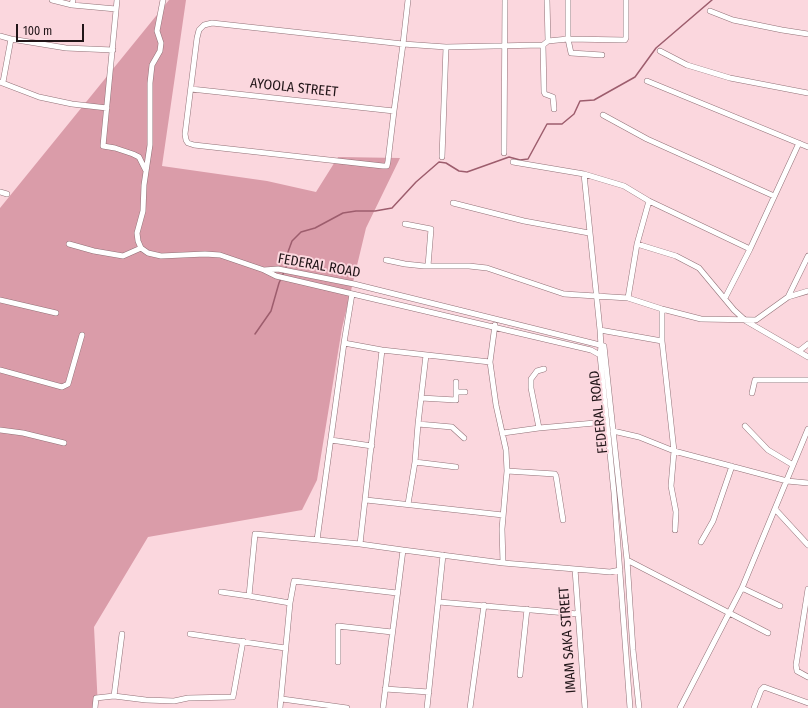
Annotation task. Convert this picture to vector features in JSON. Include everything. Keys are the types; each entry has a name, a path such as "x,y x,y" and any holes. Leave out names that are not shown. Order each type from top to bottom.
{"street":[{"path":"52,0 116,9"},
{"path":"117,0 103,146 134,154 139,157 146,171"},
{"path":"163,0 157,31 161,42 160,51 152,65 150,83 150,145 146,171 143,211 137,233 141,248 148,253 161,256 205,254 220,255 264,270"},
{"path":"408,0 403,44 394,111 388,164 383,166 188,143 186,140 185,134 197,38 199,30 204,25 212,23 403,44 446,47 505,46 546,43 568,39 625,40 626,0"},
{"path":"504,153 505,0"},
{"path":"547,0 544,92 545,94 553,97 554,109"},
{"path":"568,0 568,39 571,53 602,55"},
{"path":"710,11 733,20 808,34"},
{"path":"0,36 66,48 113,50"},
{"path":"11,39 1,82 39,97 72,104 107,108"},
{"path":"442,157 446,47"},
{"path":"660,50 687,65 730,78 808,92"},
{"path":"647,81 808,148"},
{"name":"AYOOLA STREET","path":"191,89 394,111"},
{"path":"603,115 647,139 774,196"},
{"path":"725,298 750,249 799,143"},
{"path":"513,162 584,174 624,186 650,201 750,249"},
{"path":"584,174 589,233 597,296 601,346 600,355"},
{"path":"0,192 7,194"},
{"path":"628,298 637,244 650,201"},
{"path":"453,203 524,221 589,233"},
{"path":"405,224 431,229 428,266"},
{"path":"70,244 94,251 123,256 141,248"},
{"path":"637,244 676,256 699,268 734,310 746,321 808,357"},
{"path":"788,298 808,256"},
{"path":"386,260 405,264 428,266 469,266 488,268 564,294 628,298 662,310 701,319 756,320 788,298 808,291"},
{"name":"FEDERAL ROAD","path":"264,270 278,269 292,271 354,284 604,346 627,560 639,708"},
{"name":"FEDERAL ROAD","path":"264,270 276,276 494,326 591,350 600,355 614,493 630,708"},
{"path":"317,540 352,294"},
{"path":"0,300 56,313"},
{"path":"662,310 662,341 674,451 671,486 676,512 676,530"},
{"path":"496,319 490,362 496,405 506,450 507,471 502,529 503,563"},
{"path":"600,330 662,341"},
{"path":"0,370 62,388 68,384 82,335"},
{"path":"344,343 382,350 490,362"},
{"path":"799,352 808,344"},
{"path":"360,544 382,350"},
{"path":"408,504 426,355"},
{"path":"539,428 531,388 531,379 537,371 544,369"},
{"path":"752,393 755,380 808,380"},
{"path":"421,398 456,400 456,382"},
{"path":"456,392 465,392"},
{"path":"503,433 606,422"},
{"path":"418,424 452,427 464,438"},
{"path":"745,426 768,450 793,465"},
{"path":"0,430 23,433 64,443"},
{"path":"613,431 639,437 674,451 787,481 808,483"},
{"path":"680,708 742,588 807,432"},
{"path":"332,440 372,446"},
{"path":"414,462 456,467"},
{"path":"700,542 713,520 732,466"},
{"path":"507,471 555,474 563,520"},
{"path":"366,500 503,515"},
{"path":"775,508 808,544"},
{"path":"249,596 255,534 360,544 503,563 610,572 620,570"},
{"path":"383,708 402,550"},
{"path":"427,708 443,555"},
{"path":"627,560 768,633"},
{"name":"IMAM SAKA STREET","path":"575,569 585,708"},
{"path":"280,708 282,700 285,648 294,581 397,593"},
{"path":"742,588 780,606"},
{"path":"808,589 796,665 797,671 808,677"},
{"path":"221,592 290,603"},
{"path":"439,602 578,614"},
{"path":"470,708 484,605"},
{"path":"520,675 527,609"},
{"path":"338,662 338,626 392,632"},
{"path":"114,696 122,634"},
{"path":"190,634 285,648"},
{"path":"95,708 96,698 114,696 146,700 174,701 183,699 233,697 243,641"},
{"path":"627,669 635,668"},
{"path":"754,708 760,690 764,687 808,703"},
{"path":"386,689 429,692"},
{"path":"282,700 329,707 347,708"}],"shaded area":[{"path":"169,0 186,0 162,166 267,181 316,192 338,157 400,158 366,228 342,328 317,480 302,510 148,537 94,627 98,708 0,708 0,208"}],"waterway":[{"path":"255,334 271,311 279,283 287,265 288,252 292,241 301,232 315,228 343,213 375,211 392,208 416,182 439,162 446,163 459,171 467,172 509,157 520,160 528,159 547,124 562,124 574,114 580,101 594,100 635,77 656,48 712,0"}]}
